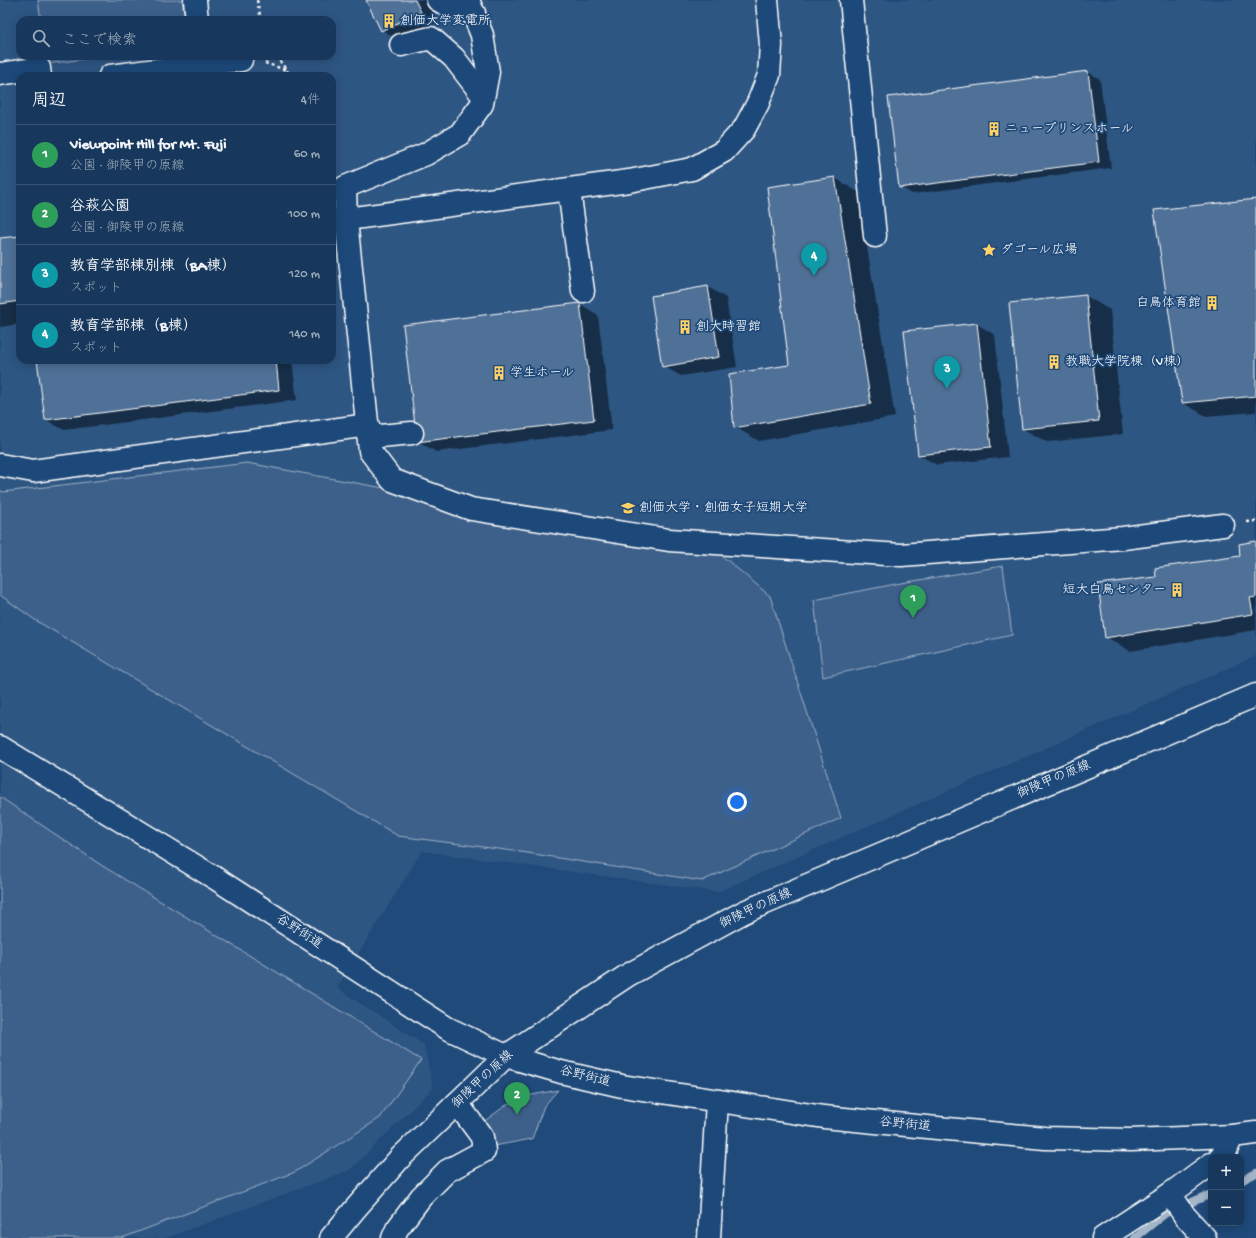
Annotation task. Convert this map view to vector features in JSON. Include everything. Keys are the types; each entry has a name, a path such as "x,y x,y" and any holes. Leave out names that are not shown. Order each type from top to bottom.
{"street":[{"path":"195,0 197,16"},
{"path":"438,0 447,6 471,7 482,35 488,72 482,104 460,134 426,154 345,187 339,221 370,451 392,480 471,509 668,540 894,555 1123,538 1223,525"},
{"path":"339,221 569,190 629,181 692,169 724,151 744,129 758,103 769,75 771,45 767,0"},
{"path":"851,0 875,236"},
{"path":"401,45 431,38 454,58 483,96"},
{"path":"133,72 203,60 241,60"},
{"path":"0,74 39,68 40,72"},
{"path":"569,190 583,290"},
{"path":"0,465 34,471 368,431 412,433"},
{"name":"御陵甲の原線","path":"331,1238 400,1158 506,1056 628,975 744,912 1256,695"},
{"name":"谷野街道","path":"0,747 215,878 447,1028 506,1056 561,1072 622,1086 824,1117 1045,1138 1131,1140 1232,1136 1256,1133"},
{"path":"709,1238 717,1101"},
{"path":"393,1238 397,1230 421,1197 447,1171 484,1151 482,1137 457,1103"},
{"path":"1224,1154 1232,1136"},
{"path":"1102,1238 1176,1203 1208,1167"},
{"path":"1176,1203 1205,1238"}],"path":[{"path":"257,0 260,16"},
{"path":"279,60 288,72"}],"shaded area":[{"name":"創価大学・創価女子短期大学","path":"0,0 1256,0 1256,656 717,892 422,851 337,988 424,1045 433,1088 350,1170 166,1238 0,1238"},
{"path":"38,0 182,0 184,16 40,16"},
{"path":"46,60 78,60 46,64"},
{"path":"247,463 411,493 696,534 770,596 841,818 702,881 521,852 398,836 35,620 0,595 0,490 3,492"},
{"path":"1003,566 1012,635 823,677 814,600 901,583"},
{"path":"0,797 101,865 421,1060 380,1118 295,1172 122,1238 0,1238"},
{"path":"558,1090 544,1106 532,1139 494,1146 479,1125 516,1098"}],"building":[{"name":"創価大学変電所","path":"366,0 415,0 421,12 381,31"},
{"name":"ニュープリンスホール","path":"1088,71 1099,162 899,188 888,97"},
{"path":"835,177 871,404 734,428 729,374 789,365 767,187"},
{"name":"白鳥体育館","path":"1256,199 1256,396 1182,403 1154,210"},
{"path":"16,236 16,302 0,304 0,238"},
{"name":"創大時習館","path":"708,286 719,357 662,367 651,296"},
{"name":"教職大学院棟（V棟）","path":"1086,295 1099,421 1022,429 1009,303"},
{"name":"学生ホール","path":"580,303 594,420 417,442 403,325"},
{"path":"977,323 991,447 918,455 904,331"},
{"path":"38,364 276,364 279,390 45,420"},
{"name":"短大白鳥センター","path":"1256,541 1256,597 1250,598 1253,614 1105,638 1098,584 1156,577 1155,568 1240,556 1239,544"}],"waterway":[{"path":"1244,1179 1256,1173"},
{"path":"1135,1238 1166,1213 1208,1195"}],"place":[{"name":"創価大学変電所","path":"389,21"},
{"name":"ニュープリンスホール","path":"994,129"},
{"name":"ダゴール広場","path":"989,250"},
{"name":"教育学部棟（B棟）","path":"814,276"},
{"name":"白鳥体育館","path":"1212,303"},
{"name":"創大時習館","path":"685,327"},
{"name":"教職大学院棟（V棟）","path":"1054,362"},
{"name":"学生ホール","path":"499,373"},
{"name":"教育学部棟別棟（BA棟）","path":"947,389"},
{"name":"創価大学・創価女子短期大学","path":"628,508"},
{"name":"短大白鳥センター","path":"1177,590"},
{"name":"Viewpoint Hill for Mt. Fuji","path":"913,618"},
{"name":"谷萩公園","path":"517,1115"}]}
